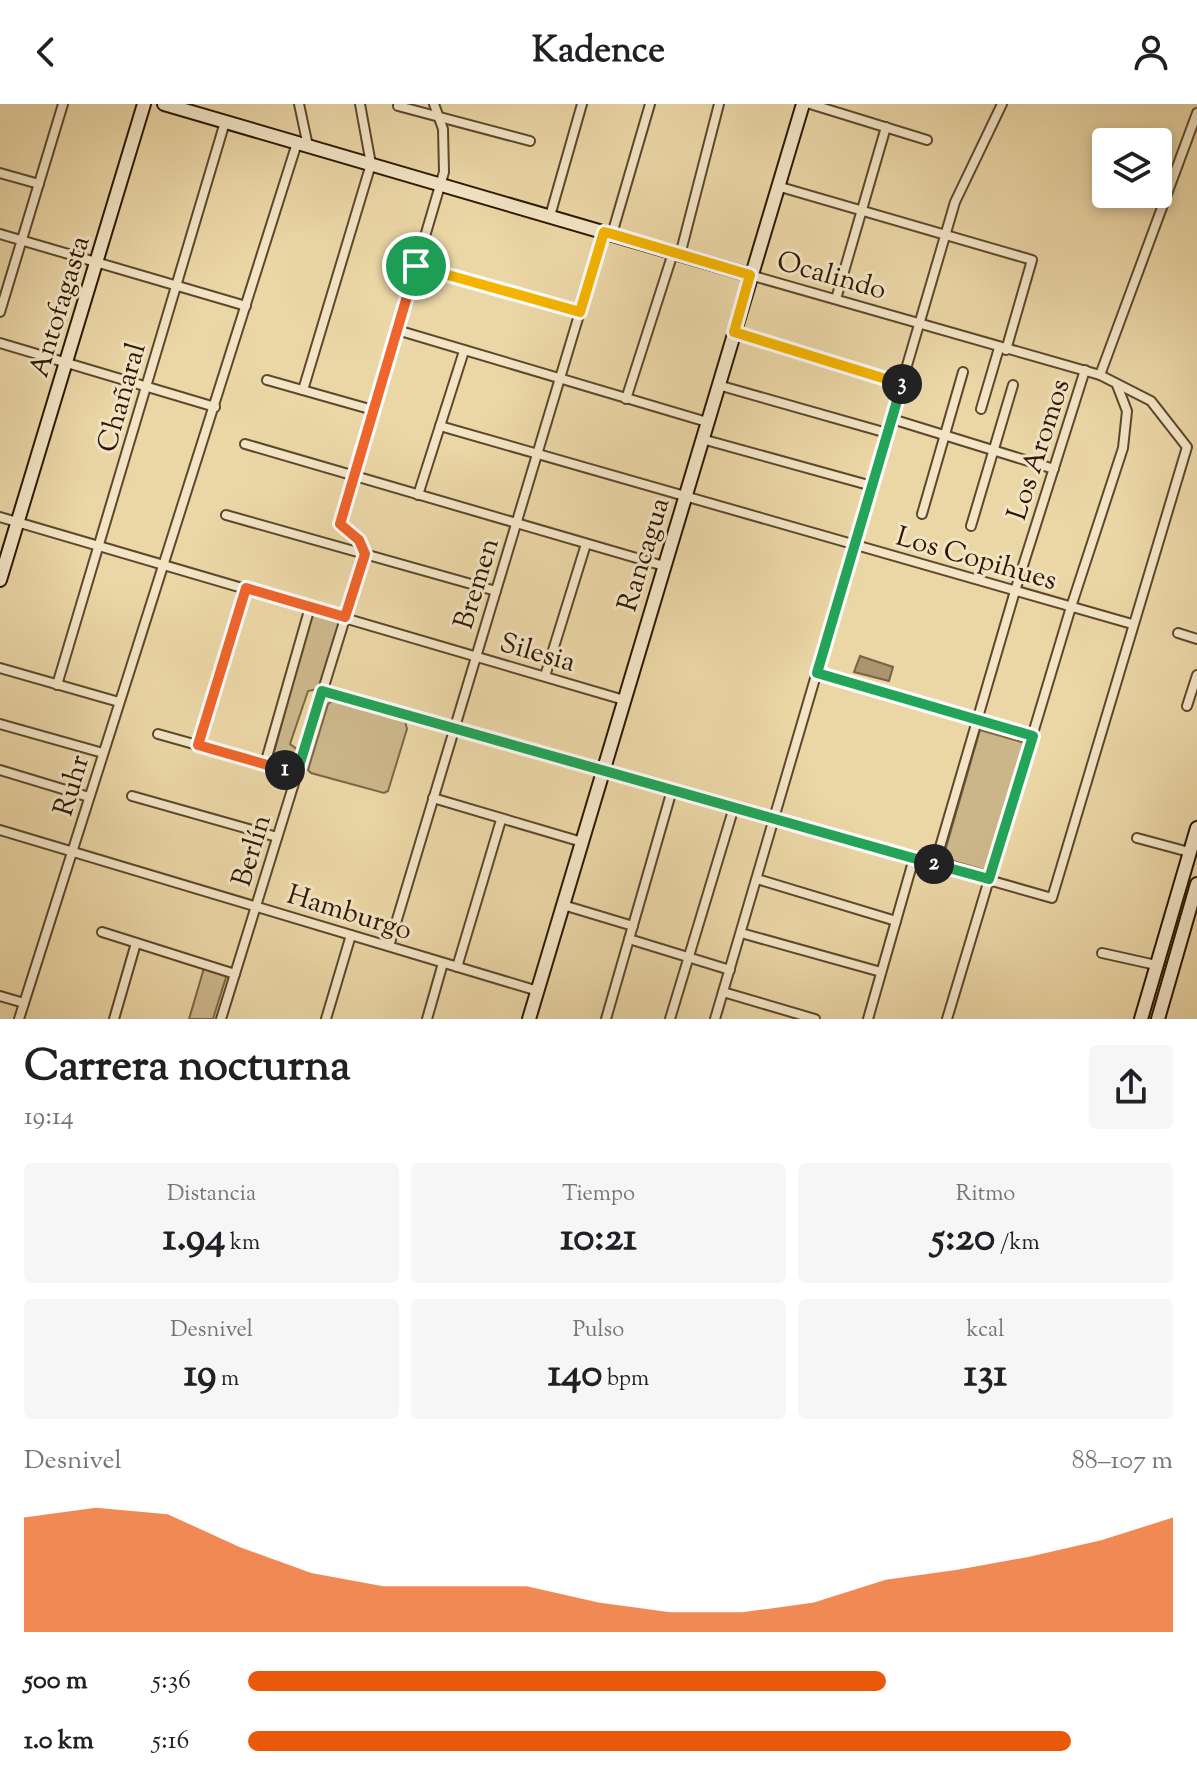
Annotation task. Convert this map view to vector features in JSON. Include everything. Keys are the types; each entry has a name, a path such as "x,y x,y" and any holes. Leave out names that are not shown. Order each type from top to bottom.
{"street":[{"path":"0,312 63,104"},
{"name":"Antofagasta","path":"0,580 144,104"},
{"name":"Ocalindo","path":"164,104 919,325 1085,370 1151,401 1187,447 1132,624"},
{"path":"299,104 302,144"},
{"path":"303,390 371,164 360,104"},
{"path":"365,554 359,540 340,524 440,184 446,157 440,117 434,104"},
{"path":"550,216 582,104"},
{"name":"Bremen","path":"389,946 580,312 650,104"},
{"path":"626,399 677,254 719,104"},
{"name":"Rancagua","path":"529,1019 803,104"},
{"path":"810,104 927,140"},
{"path":"715,1019 946,236 962,187 1002,104"},
{"path":"398,106 530,141"},
{"path":"1100,375 1197,113"},
{"name":"Chañaral","path":"57,685 225,122"},
{"path":"836,299 886,127"},
{"name":"Ruhr","path":"19,1019 162,564 302,144"},
{"path":"0,173 39,184"},
{"path":"777,186 1032,260 981,409"},
{"path":"0,234 246,306"},
{"path":"416,266 580,312"},
{"path":"397,330 707,422"},
{"path":"734,332 902,383"},
{"path":"0,343 215,407"},
{"path":"418,495 464,351"},
{"name":"Los Aromos","path":"935,864 1015,591 1085,370"},
{"path":"922,514 963,372"},
{"path":"267,380 373,410"},
{"path":"718,385 887,433"},
{"path":"971,526 1013,385"},
{"path":"947,1019 1071,607 1123,448 1127,411 1116,385"},
{"path":"892,419 1054,469"},
{"name":"Los Copihues","path":"440,426 1132,624"},
{"path":"702,439 872,486"},
{"path":"245,444 664,566"},
{"path":"226,515 496,591"},
{"name":"Silesia","path":"0,517 624,700"},
{"path":"545,676 586,544"},
{"name":"Berlín","path":"221,1019 365,554"},
{"path":"198,745 246,588"},
{"path":"265,764 310,607"},
{"path":"322,691 1052,898 1132,624"},
{"path":"1178,633 1197,639"},
{"path":"0,668 119,702"},
{"path":"817,673 1033,736"},
{"path":"1187,706 1197,675"},
{"path":"0,724 103,753"},
{"path":"158,734 297,773"},
{"path":"0,770 89,797"},
{"path":"606,1019 672,790"},
{"path":"132,796 277,837"},
{"path":"433,798 582,842"},
{"path":"670,1019 734,807"},
{"path":"457,967 501,820"},
{"path":"1141,1019 1193,852 1197,828"},
{"name":"Hamburgo","path":"0,830 538,991"},
{"path":"1137,838 1193,852"},
{"path":"868,1019 914,858"},
{"path":"757,879 896,921"},
{"path":"1158,1019 1197,884"},
{"path":"563,905 633,926"},
{"path":"102,932 235,974"},
{"path":"741,933 881,972"},
{"path":"326,1019 351,935"},
{"path":"629,939 730,970"},
{"path":"114,1019 136,943"},
{"path":"1102,953 1156,965"},
{"path":"427,1019 443,963"},
{"path":"723,992 791,1016 815,1019"},
{"path":"0,996 24,1003"}],"shaded area":[{"path":"312,612 341,623 322,688 308,691 290,744 301,752 296,768 272,760"},
{"path":"860,656 893,667 889,681 854,672"},
{"path":"332,701 405,721 407,729 388,791 384,793 308,770 328,704"},
{"path":"980,730 1025,743 987,871 943,858"},
{"path":"204,968 227,974 213,1019 189,1019"}],"route":[{"path":"604,232 750,275 734,332 902,383 817,673 1033,736 989,879 322,691 297,773 198,745 246,588 345,617 365,554 359,540 340,524 416,266 580,312 604,232"}]}
